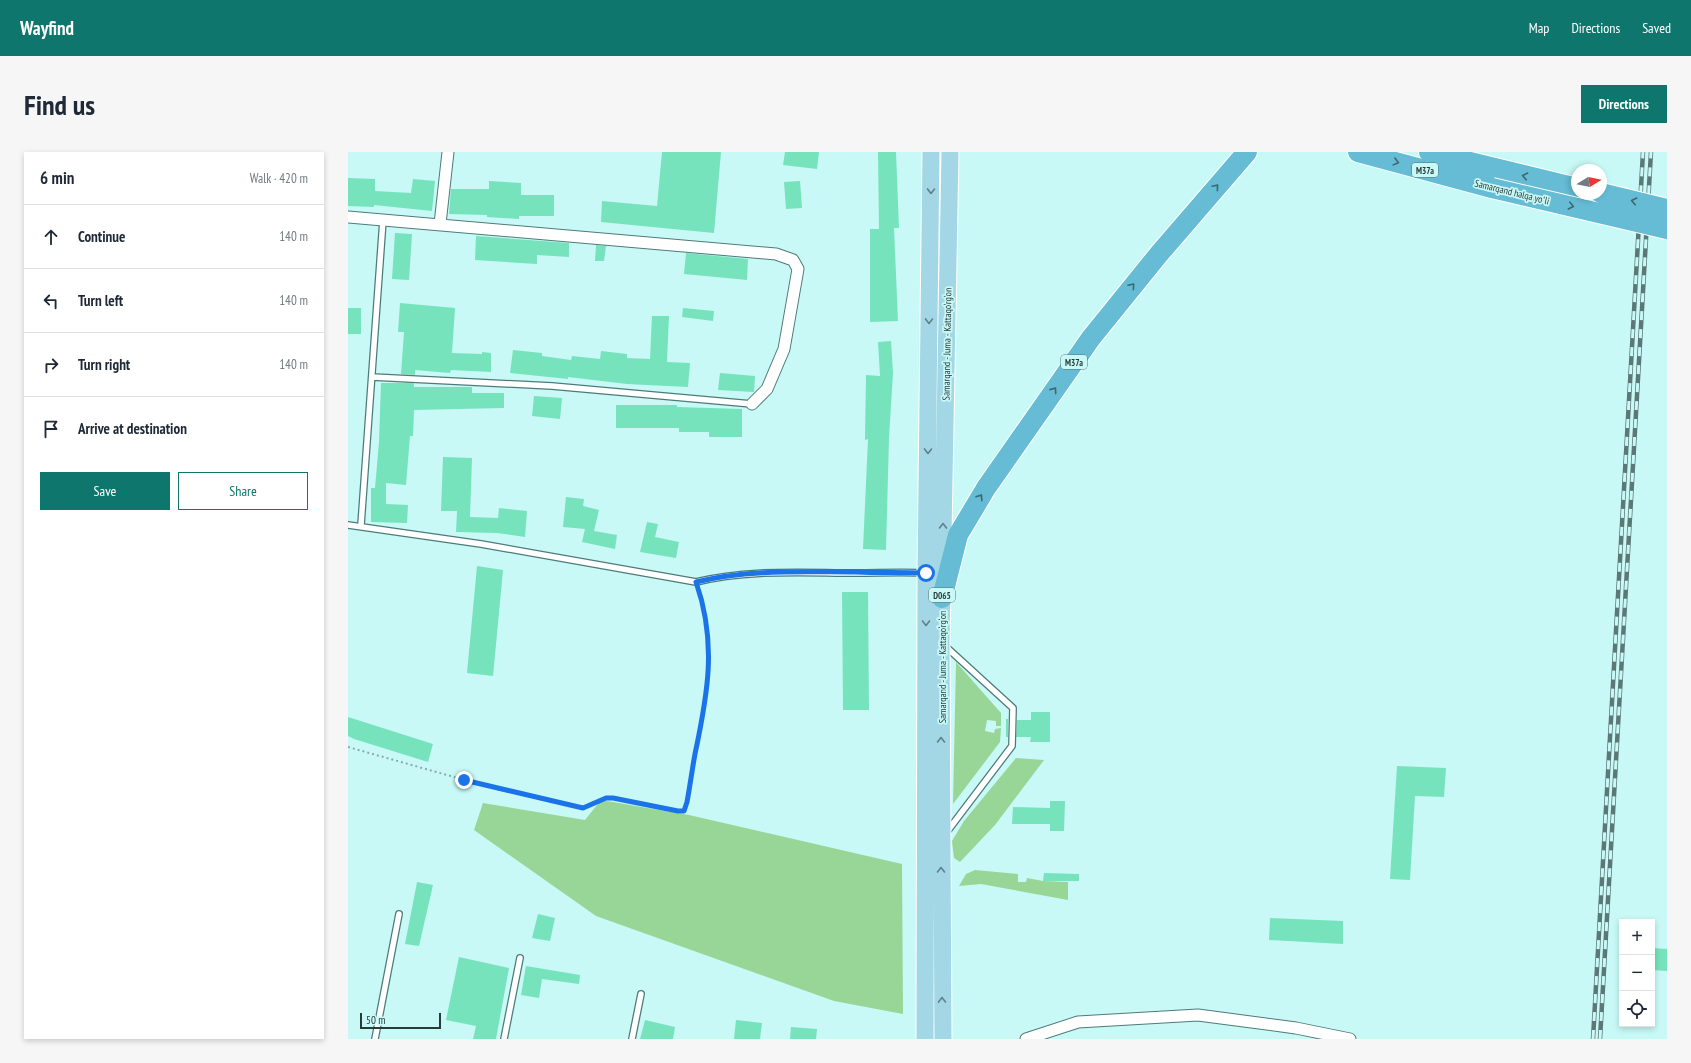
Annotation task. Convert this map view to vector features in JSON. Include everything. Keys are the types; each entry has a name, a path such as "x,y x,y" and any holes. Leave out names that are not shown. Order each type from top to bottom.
{"highway":[{"name":"M37a","path":"942,598 958,535 986,488 1091,338 1159,254 1247,152"},
{"name":"Samarqand halqa yoʻli","path":"1358,152 1494,178 1571,187"},
{"name":"Samarqand halqa yoʻli","path":"1430,152 1494,178 1667,229"},
{"path":"1607,194 1667,208"}],"main road":[{"name":"Samarqand - Juma - Kattaqo‘rg‘on","path":"925,1039 926,573 931,152"},
{"name":"Samarqand - Juma - Kattaqo‘rg‘on","path":"943,1039 941,643 950,152"}],"street":[{"path":"440,224 448,152"},
{"path":"348,217 776,254 793,260 798,269 784,349 768,389 752,404"},
{"path":"1026,1039 1078,1022 1198,1015 1296,1028 1350,1039"}],"lane":[{"path":"361,525 383,219"},
{"path":"372,377 552,386 752,404"},
{"path":"348,525 361,525 696,582 724,575 751,575 792,571 926,573"},
{"path":"941,643 1013,708 1012,746 941,839"},
{"path":"375,1039 399,914"},
{"path":"504,1039 520,958"},
{"path":"632,1039 640,994"}],"path":[{"path":"348,747 493,788 583,808 606,798 613,798 684,811 699,736 710,662 705,617 696,582"}],"green space":[{"path":"956,662 1001,713 1001,726 996,726 996,721 987,720 985,731 994,733 995,729 1001,728 1000,742 953,804"},
{"path":"1016,758 1044,760 995,825 960,862 954,858 952,841 964,821"},
{"path":"601,800 689,815 902,864 903,1014 834,1001 596,916 474,830 483,803 585,820"},
{"path":"975,870 1018,874 1018,882 1026,882 1027,878 1043,881 1068,882 1068,900 981,884 959,886 966,874"}],"building":[{"path":"662,152 721,152 714,233 601,222 602,201 657,206"},
{"path":"785,152 819,152 817,169 783,165"},
{"path":"878,152 896,152 899,228 894,228 898,321 870,322 870,229 879,229"},
{"path":"348,178 375,179 375,191 411,193 413,179 435,181 432,211 374,205 374,207 348,206"},
{"path":"489,181 521,183 521,195 554,195 554,216 519,216 519,219 487,217 487,215 449,214 451,189 489,189"},
{"path":"800,181 802,208 786,209 784,182"},
{"path":"395,233 412,234 409,280 392,279"},
{"path":"476,236 569,243 569,257 537,255 537,264 475,260"},
{"path":"596,245 606,246 604,261 595,261"},
{"path":"686,253 748,259 747,280 684,274"},
{"path":"400,303 455,308 452,353 491,353 491,372 451,370 450,373 415,370 415,375 401,374 404,332 398,332"},
{"path":"348,308 361,308 361,334 348,334"},
{"path":"683,308 714,311 713,321 682,317"},
{"path":"652,316 669,316 667,362 690,363 688,387 627,384 568,377 568,379 510,373 513,350 542,353 542,356 571,360 572,356 600,359 601,351 627,354 627,358 650,359"},
{"path":"891,341 893,373 889,438 886,550 863,549 868,439 865,440 866,375 880,376 878,342"},
{"path":"720,373 755,376 754,392 718,390"},
{"path":"381,383 414,383 414,387 472,387 472,393 504,393 504,408 414,410 413,436 410,436 406,485 386,483 386,504 408,505 407,523 371,522 371,488 375,488 379,442"},
{"path":"534,396 562,398 560,419 532,416"},
{"path":"616,405 677,405 677,407 742,409 742,437 709,437 709,432 679,432 679,428 616,428"},
{"path":"443,457 472,458 470,517 498,518 499,508 527,511 525,537 497,533 456,532 457,511 441,511"},
{"path":"566,497 584,499 583,506 599,510 594,531 617,535 615,549 582,542 585,529 563,527"},
{"path":"647,522 658,524 655,537 679,542 676,558 640,552"},
{"path":"477,566 503,570 493,676 467,673"},
{"path":"842,592 868,592 869,710 843,710"},
{"path":"1031,712 1050,712 1050,742 1030,742 1031,737 1016,737 1017,720 1031,720"},
{"path":"348,717 433,744 428,762 348,736"},
{"path":"1006,719 1008,719 1008,737 1006,737"},
{"path":"1397,766 1446,768 1444,797 1415,796 1410,880 1390,879"},
{"path":"1050,801 1065,801 1064,831 1050,831 1050,824 1012,824 1013,807 1050,808"},
{"path":"1044,873 1079,874 1079,881 1043,881"},
{"path":"417,882 433,885 419,946 405,944"},
{"path":"538,914 555,918 550,941 532,938"},
{"path":"1270,918 1343,921 1343,944 1269,940"},
{"path":"1655,948 1667,949 1667,971 1655,970"},
{"path":"459,957 509,968 496,1039 473,1039 476,1026 446,1020"},
{"path":"526,966 580,975 579,984 542,979 539,998 521,995"},
{"path":"645,1020 675,1027 673,1039 640,1039"},
{"path":"736,1020 762,1023 760,1039 734,1039"},
{"path":"791,1027 817,1029 816,1039 790,1039"}],"railway":[{"path":"1593,1039 1643,152"},
{"path":"1600,1039 1651,152"}],"route":[{"path":"464,780 500,790 583,808 606,798 613,798 684,811 699,736 710,662 702,599 696,582 724,575 751,575 792,571 926,573"}]}
